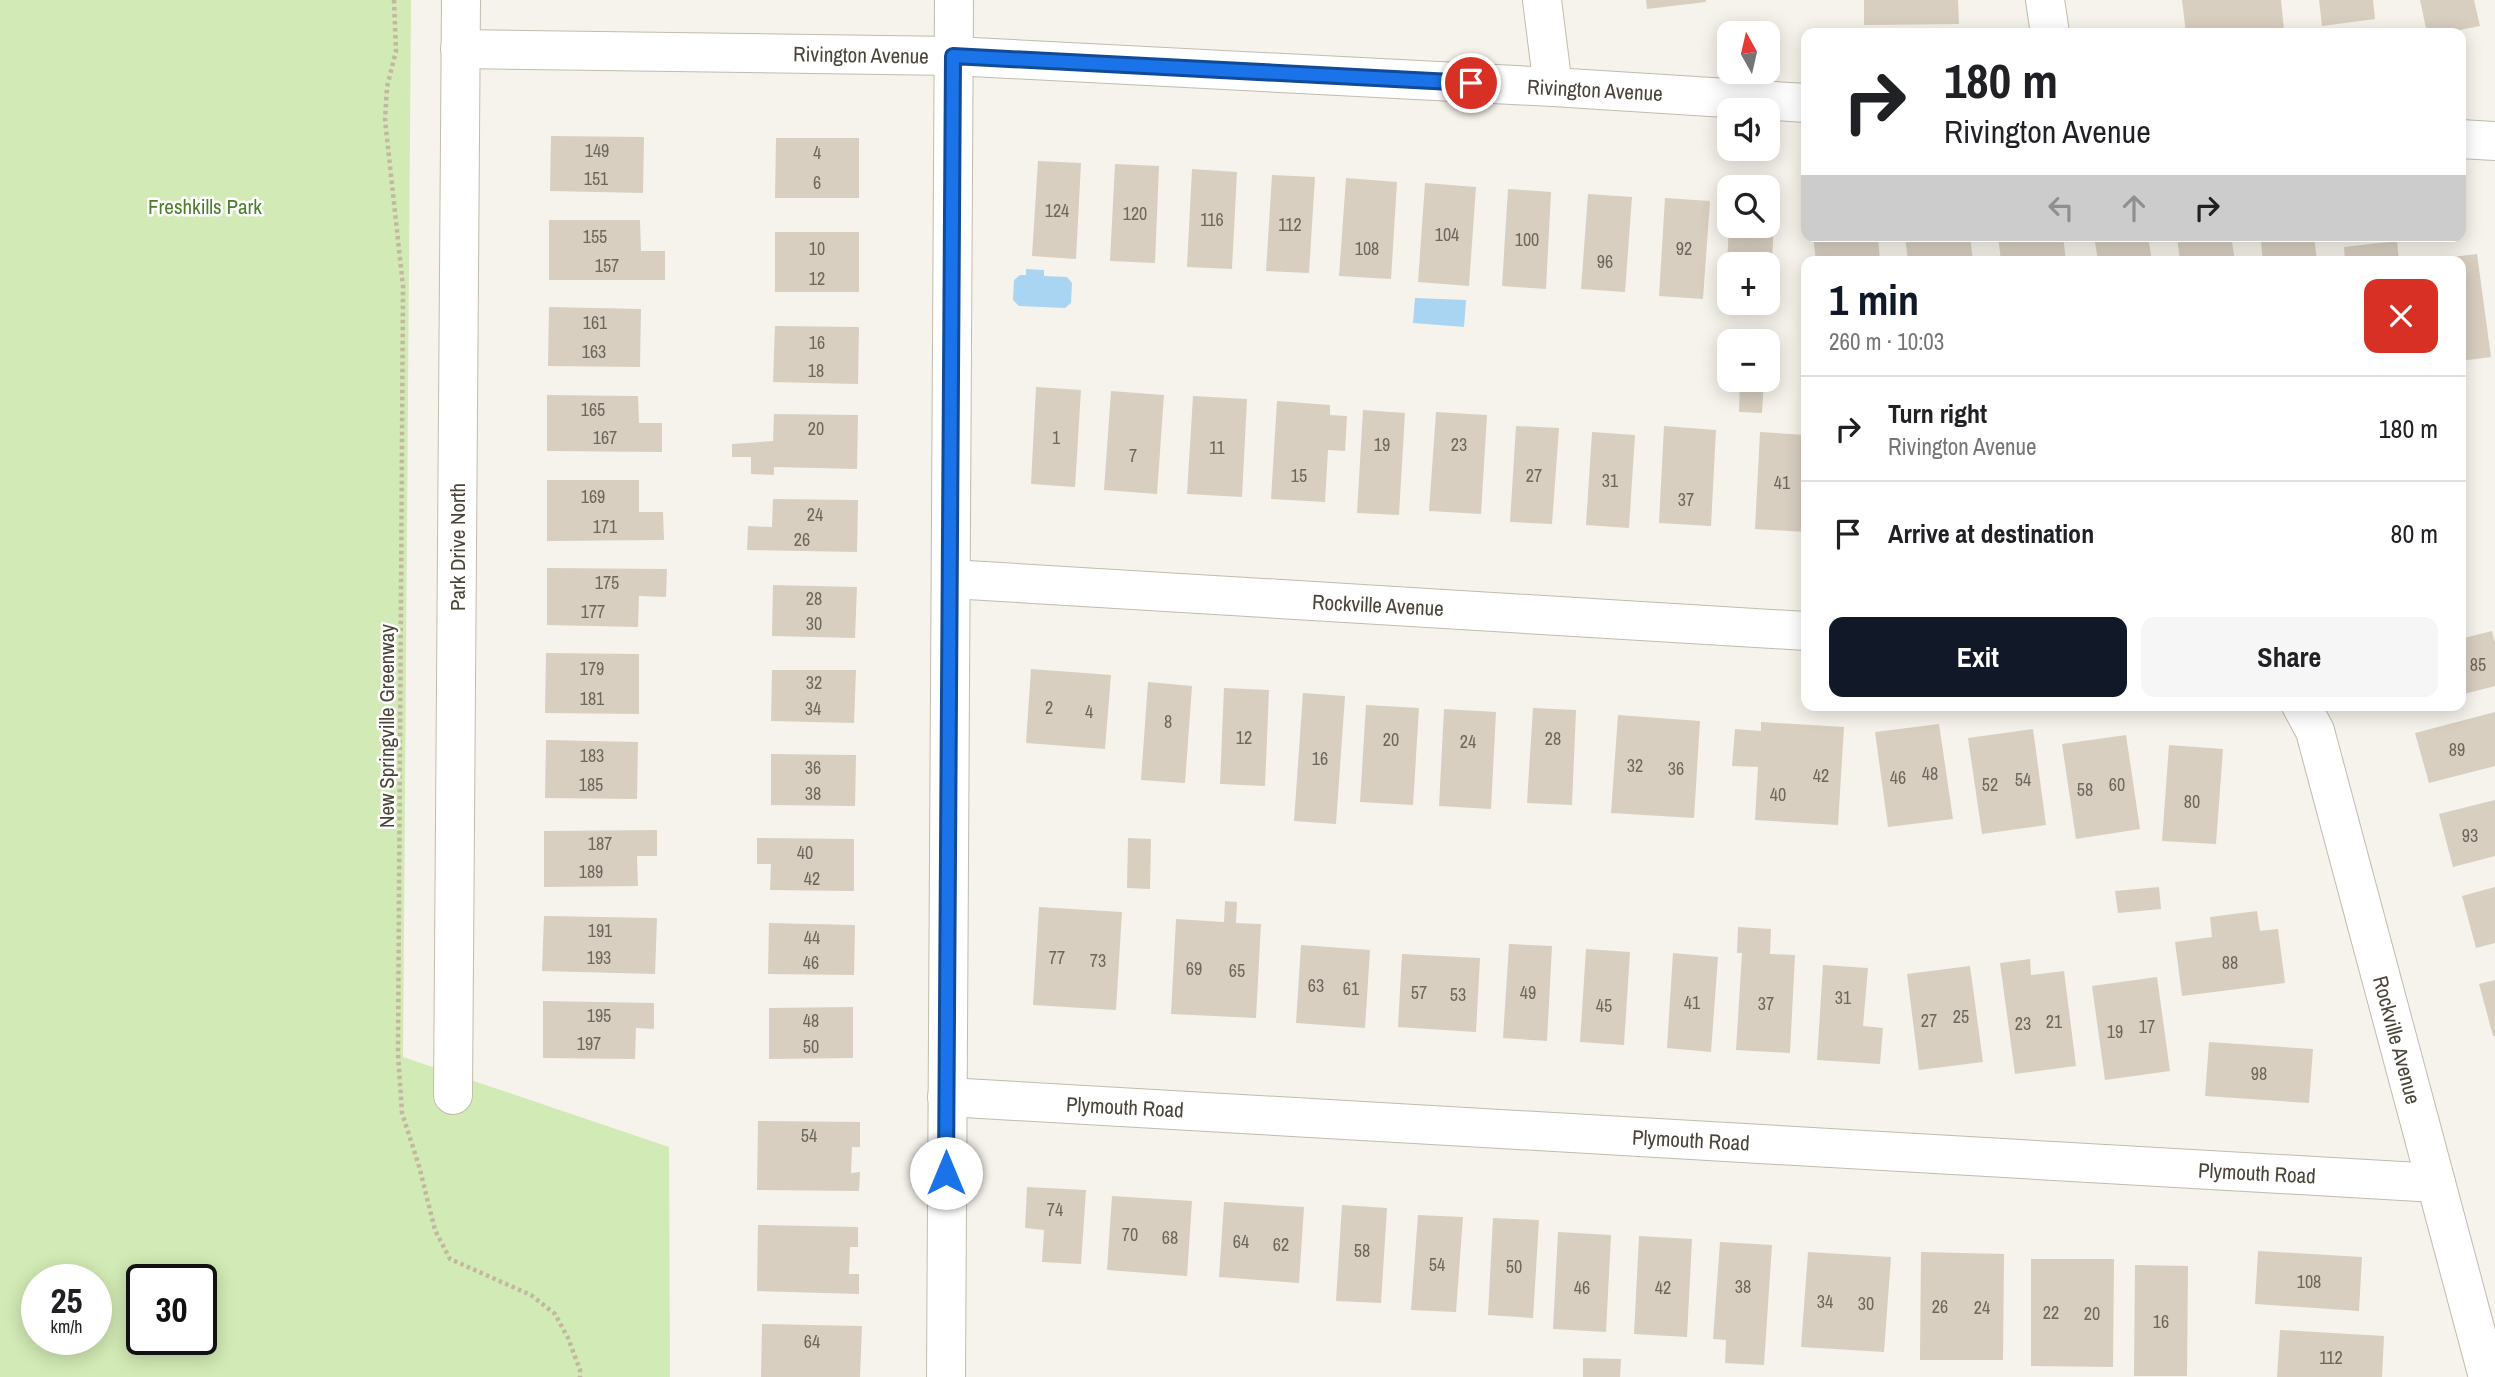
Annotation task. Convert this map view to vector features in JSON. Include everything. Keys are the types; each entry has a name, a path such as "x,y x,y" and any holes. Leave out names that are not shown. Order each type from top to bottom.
{"street":[{"name":"Park Drive North","path":"453,1095 461,0"},
{"path":"946,1377 954,0"},
{"path":"1542,0 1553,87"},
{"path":"2045,0 2049,28"},
{"name":"Rivington Avenue","path":"460,49 953,56 1801,103"},
{"path":"2466,139 2495,141"},
{"name":"Rockville Avenue","path":"951,579 1801,631"},
{"name":"Rockville Avenue","path":"2304,711 2315,731 2488,1377"},
{"name":"Plymouth Road","path":"947,1097 2436,1183"}],"path":[{"name":"New Springville Greenway","path":"394,0 396,51 387,87 385,120 403,286 398,1054 402,1112 435,1230 450,1259 531,1295 555,1314 568,1338 580,1377"}],"green space":[{"name":"Freshkills Park","path":"0,0 411,0 403,1057 669,1147 670,1377 0,1377"}],"water":[{"path":"1026,269 1044,270 1044,276 1067,277 1072,283 1071,303 1065,308 1019,306 1013,300 1014,280 1020,275 1026,275"},
{"path":"1415,298 1466,300 1464,327 1413,323"}],"building":[{"path":"1646,0 1706,0 1706,2 1647,9"},
{"path":"1864,0 1958,0 1959,24 1864,25"},
{"path":"2182,0 2281,0 2284,28 2185,28"},
{"path":"2319,0 2373,0 2375,19 2322,26"},
{"path":"2420,0 2474,0 2480,26 2466,29 2426,28"},
{"path":"551,136 644,137 643,193 550,191"},
{"path":"776,138 859,138 859,198 775,198"},
{"path":"1038,161 1081,163 1076,259 1032,256"},
{"path":"1115,164 1159,166 1155,263 1110,261"},
{"path":"1192,169 1237,172 1232,269 1187,267"},
{"path":"1272,175 1315,177 1309,273 1266,271"},
{"path":"1346,178 1397,182 1391,279 1339,276"},
{"path":"1425,183 1476,187 1469,286 1418,282"},
{"path":"1508,189 1551,192 1546,289 1502,286"},
{"path":"1588,194 1632,197 1625,292 1581,289"},
{"path":"1665,198 1710,201 1703,299 1659,296"},
{"path":"549,220 640,220 641,251 665,251 665,280 549,280"},
{"path":"775,232 859,232 859,292 775,292"},
{"path":"1728,238 1773,238 1772,252 1728,252"},
{"path":"1814,242 1878,242 1880,256 1815,256"},
{"path":"1906,242 1971,242 1972,256 1907,256"},
{"path":"1999,242 2064,242 2065,256 2000,256"},
{"path":"2095,242 2149,242 2151,256 2097,256"},
{"path":"2178,242 2232,242 2234,256 2179,256"},
{"path":"2261,242 2315,242 2316,256 2262,256"},
{"path":"2397,242 2398,256 2345,256 2344,247"},
{"path":"2477,254 2491,357 2466,360 2466,256 2461,256"},
{"path":"549,307 641,309 640,367 548,366"},
{"path":"775,326 859,327 858,384 773,382"},
{"path":"1036,387 1081,390 1075,487 1031,484"},
{"path":"1111,391 1164,395 1157,494 1104,490"},
{"path":"1740,392 1763,392 1762,413 1739,412"},
{"path":"547,395 638,396 639,423 662,423 662,452 547,451"},
{"path":"1193,396 1247,399 1242,497 1187,494"},
{"path":"1277,401 1330,405 1330,415 1347,416 1345,451 1328,450 1325,502 1271,499"},
{"path":"1363,410 1405,413 1399,515 1357,513"},
{"path":"1436,412 1487,415 1481,514 1429,511"},
{"path":"774,414 858,415 857,469 774,467 774,475 751,474 751,457 732,457 732,444 773,441"},
{"path":"1516,426 1559,428 1552,524 1510,522"},
{"path":"1664,426 1716,430 1711,526 1659,523"},
{"path":"1592,432 1635,435 1629,528 1586,525"},
{"path":"1760,432 1801,435 1801,532 1755,529"},
{"path":"547,480 639,480 639,512 663,512 664,540 547,541"},
{"path":"773,499 858,500 857,552 747,550 748,526 772,527"},
{"path":"547,568 667,569 666,597 639,596 638,627 547,625"},
{"path":"773,585 857,587 855,638 772,636"},
{"path":"2492,631 2495,643 2495,686 2466,693 2466,638"},
{"path":"546,653 639,654 639,714 545,713"},
{"path":"1031,669 1111,675 1105,749 1026,743"},
{"path":"772,670 856,670 854,723 771,721"},
{"path":"1148,682 1192,686 1185,783 1141,780"},
{"path":"1224,688 1269,690 1265,786 1220,784"},
{"path":"1303,693 1345,696 1336,824 1294,821"},
{"path":"1366,705 1419,708 1413,805 1360,802"},
{"path":"1533,708 1576,710 1572,805 1527,803"},
{"path":"1444,709 1496,712 1491,809 1439,806"},
{"path":"2495,712 2495,766 2429,783 2415,733"},
{"path":"1618,715 1700,721 1694,818 1611,813"},
{"path":"1761,722 1844,727 1838,825 1755,820 1758,767 1732,766 1735,729 1761,731"},
{"path":"1939,724 1953,819 1888,827 1875,732"},
{"path":"2033,729 2046,825 1982,834 1968,738"},
{"path":"2126,735 2140,829 2076,839 2062,744"},
{"path":"546,740 638,742 637,799 545,798"},
{"path":"2169,745 2223,749 2216,844 2162,841"},
{"path":"771,754 856,755 855,806 771,805"},
{"path":"2495,800 2495,856 2453,867 2439,814"},
{"path":"657,830 657,856 637,856 638,886 544,887 544,831"},
{"path":"757,838 854,839 854,891 770,890 771,864 757,864"},
{"path":"1128,838 1151,839 1150,889 1127,888"},
{"path":"2159,887 2161,909 2118,913 2115,891"},
{"path":"2495,887 2495,943 2476,948 2462,896"},
{"path":"1225,901 1237,902 1236,923 1261,924 1256,1018 1171,1014 1176,919 1224,922"},
{"path":"1039,907 1122,912 1116,1010 1033,1005"},
{"path":"2257,911 2260,931 2278,929 2285,983 2182,996 2175,942 2212,937 2210,917"},
{"path":"544,916 657,918 655,974 542,971"},
{"path":"769,923 855,925 854,975 768,974"},
{"path":"1738,927 1771,929 1770,954 1795,955 1790,1053 1736,1050 1742,953 1737,953"},
{"path":"1509,944 1552,946 1547,1041 1503,1038"},
{"path":"1301,945 1370,950 1365,1028 1296,1023"},
{"path":"1586,949 1630,952 1624,1045 1580,1042"},
{"path":"1673,953 1718,957 1711,1052 1667,1048"},
{"path":"1402,954 1480,958 1476,1032 1398,1027"},
{"path":"2030,959 2031,975 2064,971 2076,1066 2015,1074 2000,963"},
{"path":"1823,965 1868,968 1863,1026 1883,1028 1880,1064 1817,1060"},
{"path":"1970,966 1983,1062 1919,1070 1907,974"},
{"path":"2157,977 2170,1071 2105,1080 2092,986"},
{"path":"2495,980 2495,1036 2493,1036 2479,984"},
{"path":"543,1001 654,1003 654,1029 636,1028 635,1059 543,1058"},
{"path":"853,1007 853,1058 769,1059 769,1008"},
{"path":"2209,1042 2313,1049 2309,1103 2205,1096"},
{"path":"758,1121 860,1122 860,1147 852,1147 851,1173 860,1172 859,1191 757,1190"},
{"path":"1027,1187 1086,1190 1081,1264 1042,1262 1044,1230 1025,1228"},
{"path":"1112,1196 1192,1201 1187,1276 1107,1270"},
{"path":"1224,1202 1304,1207 1299,1283 1219,1277"},
{"path":"1342,1205 1387,1208 1381,1303 1336,1301"},
{"path":"1418,1215 1463,1217 1456,1312 1411,1310"},
{"path":"1493,1218 1539,1220 1533,1318 1488,1315"},
{"path":"758,1225 858,1227 858,1247 850,1247 849,1274 859,1274 859,1294 757,1291"},
{"path":"1558,1232 1611,1235 1606,1332 1553,1329"},
{"path":"1639,1236 1692,1239 1687,1337 1634,1334"},
{"path":"1720,1242 1772,1245 1764,1365 1725,1363 1726,1340 1713,1339"},
{"path":"2258,1251 2362,1257 2359,1311 2255,1304"},
{"path":"1808,1252 1891,1257 1884,1352 1801,1347"},
{"path":"1921,1252 2004,1254 2003,1360 1920,1360"},
{"path":"2031,1259 2114,1259 2113,1367 2031,1366"},
{"path":"2135,1265 2188,1266 2187,1376 2134,1376"},
{"path":"762,1324 862,1326 860,1377 761,1377"},
{"path":"2280,1330 2384,1336 2382,1377 2277,1377"},
{"path":"1583,1358 1621,1359 1620,1377 1583,1377"}],"route":[{"path":"946,1173 953,56 1471,83"}]}
